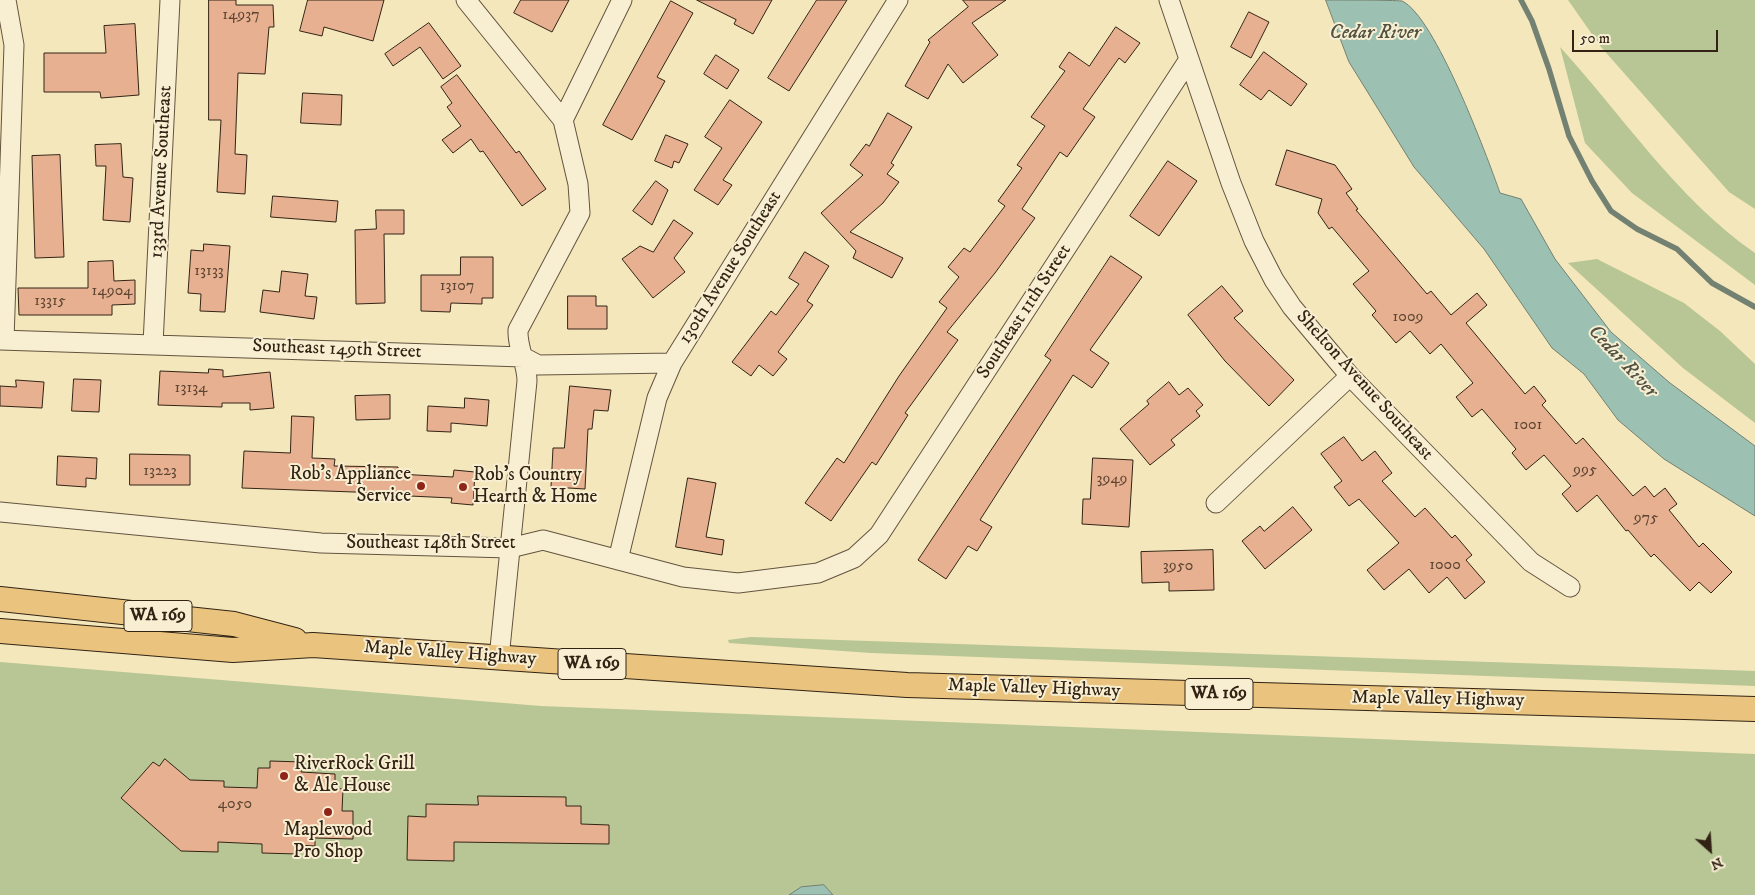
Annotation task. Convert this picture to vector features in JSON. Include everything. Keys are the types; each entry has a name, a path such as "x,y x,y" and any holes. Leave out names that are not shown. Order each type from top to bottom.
{"main road":[{"name":"Maple Valley Highway","path":"0,600 234,624 313,644"},
{"name":"Maple Valley Highway","path":"0,631 233,650 313,644 907,684 1755,709"}],"street":[{"path":"2,340 14,45 6,0"},
{"name":"133rd Avenue Southeast","path":"153,344 170,0"},
{"path":"466,0 564,120 578,184 580,213 518,330 518,342 527,370 527,381 499,658"},
{"path":"564,120 622,0"},
{"name":"130th Avenue Southeast","path":"618,560 657,398 672,363 898,0"},
{"name":"Shelton Avenue Southeast","path":"1169,0 1188,61 1231,183 1254,241 1274,280 1292,307 1350,376 1531,562 1570,587"},
{"name":"Southeast 11th Street","path":"854,558 879,535 1188,61"},
{"name":"Southeast 149th Street","path":"2,340 523,357 538,365 672,363"},
{"path":"1216,503 1350,376"},
{"name":"Southeast 148th Street","path":"0,512 321,543 510,548 543,540 682,577 738,583 818,573 854,558"}],"green space":[{"path":"1568,0 1755,0 1755,209 1729,192 1601,47"},
{"path":"1560,47 1675,182 1727,231 1755,253 1755,285 1632,193 1585,143"},
{"path":"1597,259 1684,303 1720,331 1755,364 1755,423 1683,368 1568,263"},
{"path":"751,637 1755,671 1755,686 871,653 729,643 728,640"},
{"path":"0,662 541,706 1755,754 1755,895 0,895"}],"water":[{"name":"Cedar River","path":"1326,0 1402,1 1415,12 1444,59 1472,120 1500,193 1521,199 1555,259 1611,332 1670,383 1755,446 1755,516 1664,459 1618,420 1584,374 1552,348 1484,249 1414,167 1349,62"},
{"path":"824,885 833,895 789,895 801,887"}],"building":[{"path":"209,0 236,0 236,5 273,5 274,27 269,27 265,74 238,73 235,154 247,155 245,194 217,192 221,120 209,120"},
{"path":"308,0 384,0 373,41 324,27 322,36 300,31"},
{"path":"521,0 569,0 552,32 514,13"},
{"path":"697,0 772,0 753,34 734,24 736,20"},
{"path":"817,0 847,0 789,91 768,78"},
{"path":"963,0 1006,0 972,23 998,55 963,83 948,64 928,99 905,86 930,42 928,40 968,7"},
{"path":"671,1 693,13 657,77 665,81 632,140 603,125"},
{"path":"1249,12 1269,22 1251,58 1231,47"},
{"path":"429,23 461,66 443,79 420,47 393,66 385,54"},
{"path":"135,24 139,95 101,98 100,92 44,92 44,53 106,53 104,26"},
{"path":"1116,27 1140,43 1125,63 1119,58 1083,109 1095,117 1067,157 1060,152 1022,209 1035,218 995,273 947,332 958,340 905,413 908,415 876,465 872,462 831,521 805,503 837,458 844,463 899,376 947,308 939,302 959,277 948,267 964,248 970,252 1005,206 998,201 1022,168 1017,165 1045,126 1031,117 1065,71 1059,67 1069,52 1089,66"},
{"path":"1264,52 1307,84 1291,106 1269,90 1261,100 1240,85"},
{"path":"716,55 739,70 727,89 704,74"},
{"path":"457,75 516,153 519,151 546,189 522,206 483,151 480,152 471,139 453,153 442,140 461,126 447,107 452,103 441,87"},
{"path":"303,93 342,95 341,125 301,123"},
{"path":"730,100 762,122 723,180 732,185 718,205 694,190 722,148 705,137"},
{"path":"888,113 912,127 891,163 894,165 887,174 899,182 883,203 850,232 903,258 892,278 853,258 856,251 821,213 863,175 850,165 866,144 869,146"},
{"path":"666,135 688,144 679,163 674,161 672,168 655,161"},
{"path":"121,144 123,177 133,178 130,222 103,220 106,166 96,166 95,145"},
{"path":"1287,150 1335,165 1352,189 1346,193 1358,209 1356,210 1427,294 1431,291 1451,315 1477,293 1487,305 1466,323 1525,394 1534,386 1546,401 1542,405 1576,444 1583,438 1633,496 1645,486 1654,497 1665,488 1677,504 1669,510 1699,547 1703,543 1732,572 1711,593 1699,582 1690,591 1654,554 1651,557 1628,530 1626,531 1597,495 1577,512 1562,494 1571,486 1544,455 1526,470 1512,453 1516,449 1482,409 1472,417 1456,397 1473,383 1441,344 1430,354 1410,331 1396,343 1372,315 1376,311 1353,284 1369,271 1332,227 1329,229 1318,213 1322,199 1276,185"},
{"path":"60,155 64,257 35,258 32,156"},
{"path":"1168,161 1197,181 1159,236 1130,216"},
{"path":"656,181 668,190 652,225 633,211"},
{"path":"273,196 338,201 336,222 271,217"},
{"path":"376,210 404,210 404,234 384,234 385,303 356,304 355,230 376,229"},
{"path":"674,220 693,233 674,258 685,272 653,298 622,259 640,246 653,252"},
{"path":"204,244 230,246 225,312 200,311 201,294 188,293 191,250 203,251"},
{"path":"805,252 829,266 807,301 813,305 778,352 787,359 773,376 759,365 751,376 732,362 771,311 776,315 799,284 789,278"},
{"path":"1111,256 1142,277 1090,350 1109,363 1092,388 1073,375 980,520 992,527 977,551 968,546 946,579 918,560 1051,360 1045,356"},
{"path":"461,257 493,257 493,298 482,298 482,304 451,303 450,312 421,311 421,275 460,275"},
{"path":"113,261 114,281 135,280 135,304 112,305 112,315 19,315 18,288 88,288 88,262"},
{"path":"282,271 308,274 305,296 317,297 314,319 260,312 263,290 279,292"},
{"path":"1222,286 1243,311 1234,318 1294,380 1269,406 1225,361 1188,315"},
{"path":"568,296 596,296 596,306 607,306 607,329 568,329"},
{"path":"209,369 223,370 223,377 270,372 274,408 250,410 250,403 222,403 222,407 158,405 160,371 208,373"},
{"path":"74,379 101,380 99,412 72,411"},
{"path":"16,380 44,382 42,408 0,406 0,386 16,387"},
{"path":"1169,382 1179,395 1188,388 1203,405 1196,411 1200,416 1171,440 1175,445 1150,465 1120,429 1149,404 1147,401"},
{"path":"570,386 611,390 608,411 594,410 592,429 588,429 585,489 551,487 553,448 564,448"},
{"path":"390,395 390,419 356,420 355,396"},
{"path":"465,398 489,400 487,426 451,423 451,432 427,431 428,406 464,408"},
{"path":"292,416 314,417 312,458 335,459 334,466 398,467 398,474 453,477 454,470 475,472 473,505 451,503 452,498 410,496 410,494 242,488 244,451 290,453"},
{"path":"1344,437 1362,461 1375,451 1392,473 1382,481 1415,517 1425,508 1452,538 1455,535 1472,555 1466,560 1485,582 1465,599 1447,577 1429,593 1409,569 1384,590 1367,570 1399,543 1359,499 1349,506 1334,487 1342,481 1321,454"},
{"path":"130,454 190,455 190,485 130,485"},
{"path":"58,456 97,458 96,479 86,478 86,487 57,485"},
{"path":"1093,458 1133,460 1129,527 1082,524 1083,499 1090,499"},
{"path":"688,478 716,483 706,537 724,540 722,555 676,547"},
{"path":"1293,507 1312,530 1265,569 1242,541 1260,526 1264,531"},
{"path":"1213,550 1214,590 1169,591 1169,582 1142,583 1141,552"},
{"path":"165,759 190,780 224,781 224,787 257,788 258,768 270,768 270,761 302,762 301,772 335,774 335,788 343,789 342,811 353,811 353,839 315,838 315,846 297,845 297,854 262,853 262,844 218,842 218,852 181,851 121,798 153,762 159,766"},
{"path":"478,796 566,797 566,806 581,806 581,824 609,825 609,844 454,842 454,861 407,860 408,816 426,817 426,804 478,805"}],"waterway":[{"path":"1521,0 1532,21 1549,69 1569,136 1592,181 1611,211 1637,229 1677,249 1712,283 1755,307"}],"place":[{"name":"Rob's Appliance Service","path":"421,486"},
{"name":"Rob's Country Hearth & Home","path":"463,487"},
{"name":"RiverRock Grill & Ale House","path":"284,776"},
{"name":"Maplewood Pro Shop","path":"328,812"}]}
